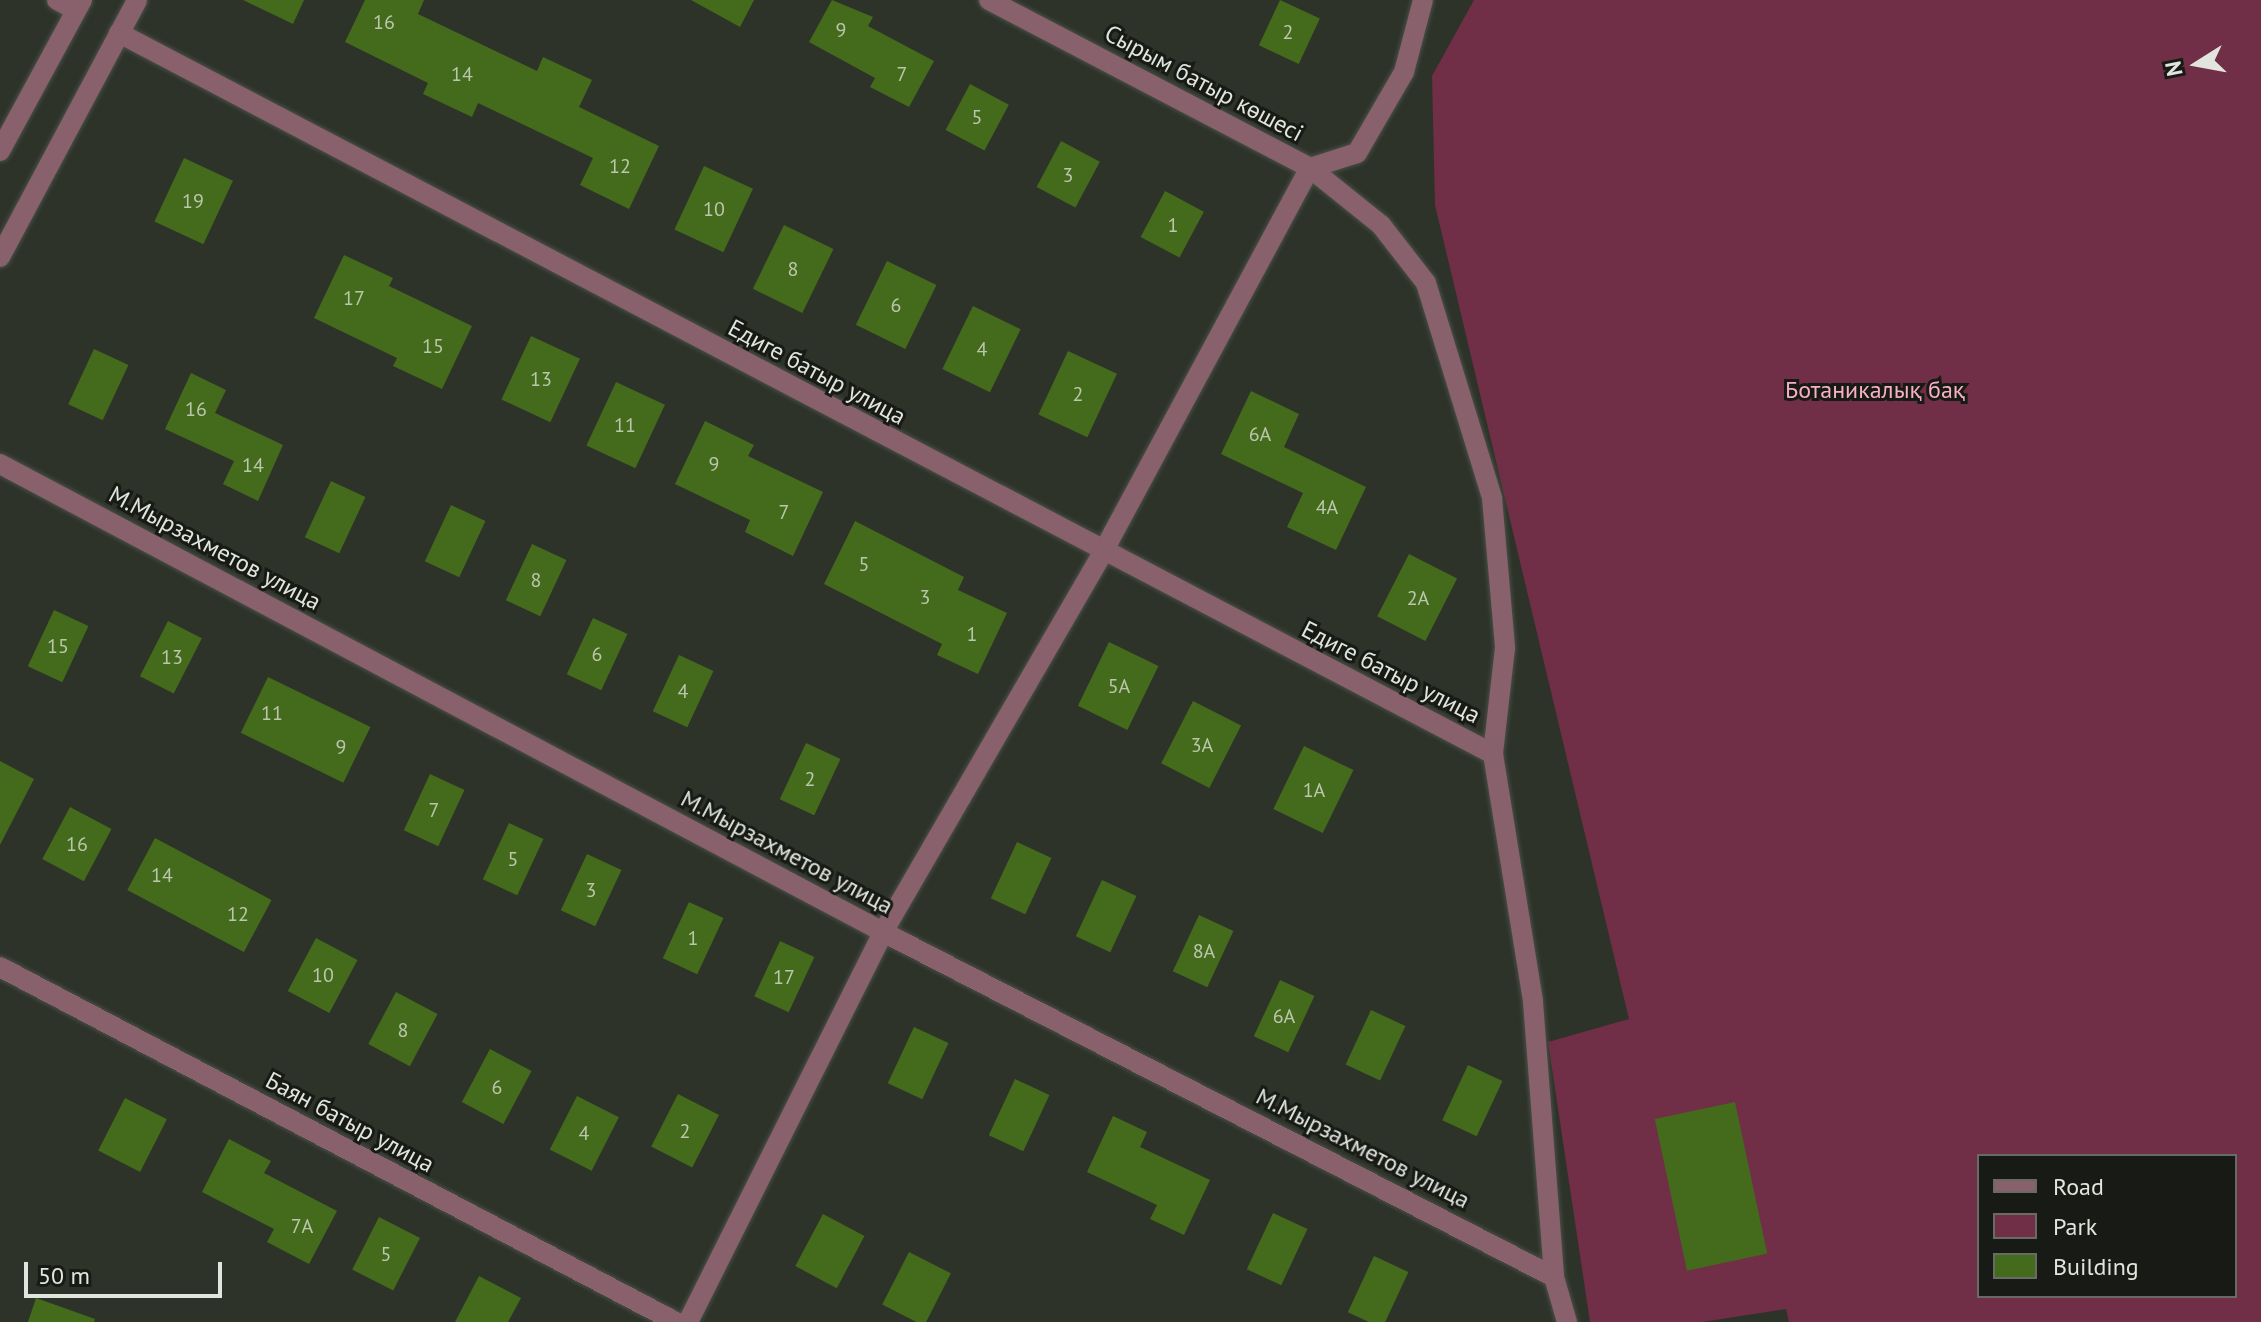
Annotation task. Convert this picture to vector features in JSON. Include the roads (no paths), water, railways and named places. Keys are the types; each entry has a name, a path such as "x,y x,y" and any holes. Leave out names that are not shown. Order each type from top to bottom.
{"street":[{"path":"0,151 79,5 57,0"},
{"path":"0,257 137,0"},
{"name":"Сырым батыр көшесі","path":"989,0 1310,168 1381,225 1426,283 1492,498 1505,648 1493,754 1533,1002 1554,1277 1567,1322"},
{"path":"688,1322 883,932 1103,552 1310,168 1357,153 1404,72 1423,0"},
{"name":"Едиге батыр улица","path":"119,33 1493,754"},
{"name":"М.Мырзахметов улица","path":"0,464 883,932 1554,1277"},
{"name":"Баян батыр улица","path":"0,967 676,1322"}],"park label":[{"name":"Ботаникалық бақ","path":"1875,390"}]}
